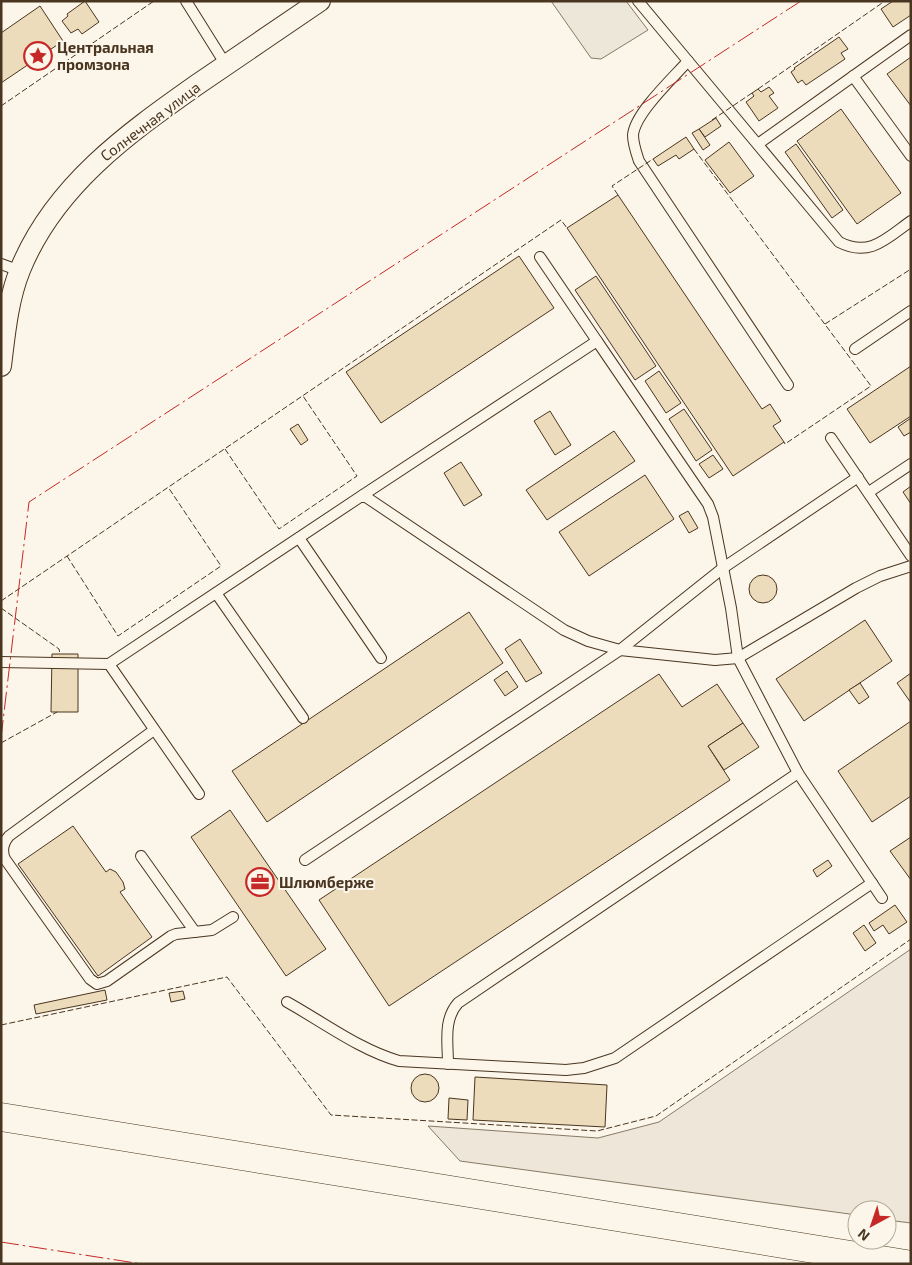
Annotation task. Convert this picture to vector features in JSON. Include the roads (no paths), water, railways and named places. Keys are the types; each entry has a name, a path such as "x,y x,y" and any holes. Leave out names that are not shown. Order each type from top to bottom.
{"main road":[{"path":"1,1117 906,1264"}],"street":[{"name":"Солнечная улица","path":"1,366 7,320 10,267 28,252 67,192 92,167 145,121 320,1"}],"lane":[{"path":"186,1 226,65"},
{"path":"638,1 839,242 850,248 876,245 911,221"},
{"path":"758,144 911,34"},
{"path":"688,61 642,112 633,134 634,147 639,161 788,385"},
{"path":"853,76 911,156"},
{"path":"540,256 708,504 713,517 731,608 738,658 798,773 882,898"},
{"path":"855,349 911,311"},
{"path":"1,662 109,664 597,341"},
{"path":"831,438 911,556"},
{"path":"868,492 911,464"},
{"path":"305,860 620,650 723,568 858,476"},
{"path":"363,495 564,630 588,641 620,650 715,660 738,658 856,588 880,576 911,566"},
{"path":"299,538 381,658"},
{"path":"216,593 303,718"},
{"path":"109,664 199,794"},
{"path":"154,730 9,836 4,841 2,853 93,983 100,984 107,981 170,936 212,930 233,917"},
{"path":"448,1064 448,1018 458,1003 798,773"},
{"path":"141,856 195,932"},
{"path":"288,1002 383,1057 399,1061 566,1070 584,1068 615,1058 872,883"}],"place":[{"name":"Центральная промзона","path":"38,56"},
{"name":"Шлюмберже","path":"260,882"}]}
